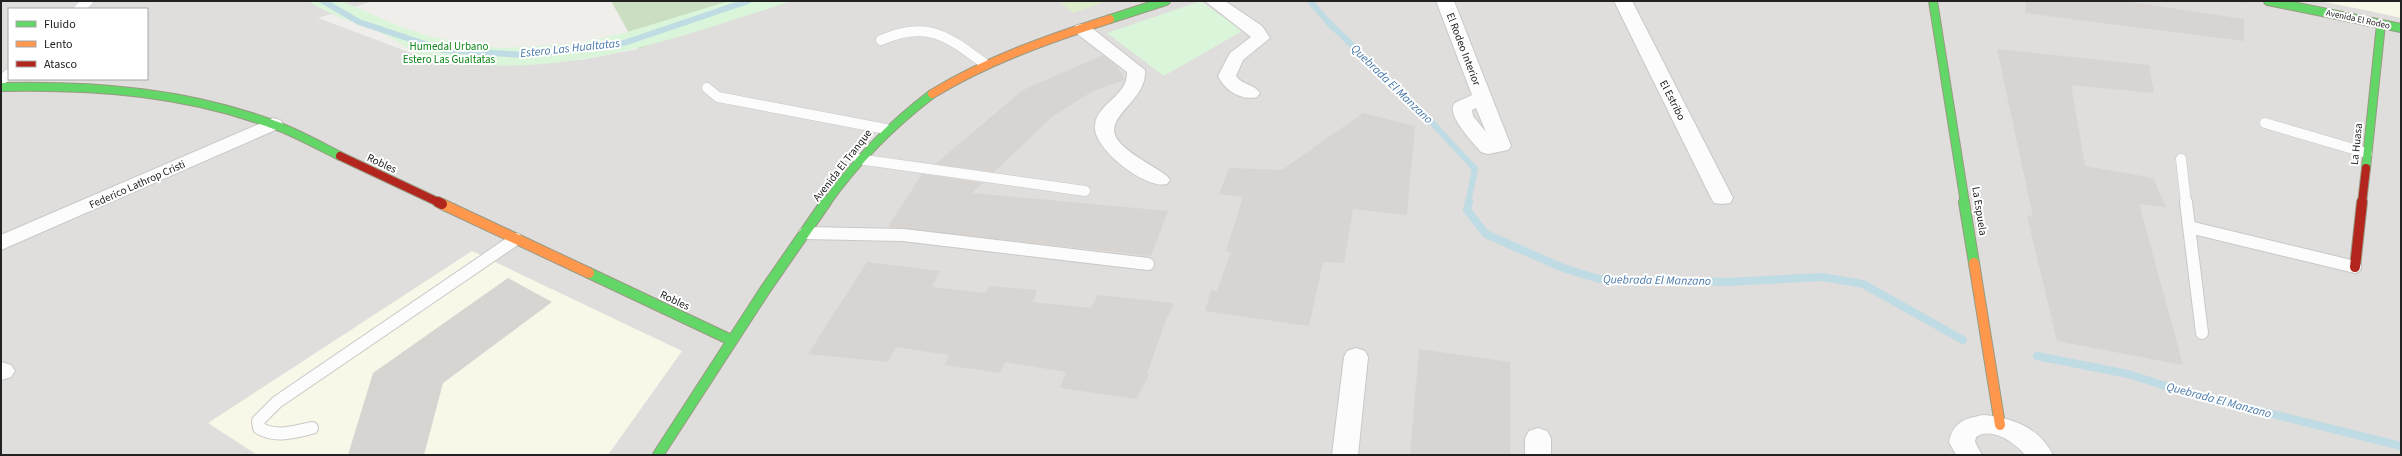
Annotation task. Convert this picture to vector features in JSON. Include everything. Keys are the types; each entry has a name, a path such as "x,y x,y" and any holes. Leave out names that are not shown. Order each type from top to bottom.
{"street":[{"name":"Avenida El Tranque","path":"658,455 731,340 805,233 858,159 886,129 929,95 986,64 1082,29 1166,1"},
{"path":"1214,1 1256,30 1261,38 1252,47 1237,54 1231,62 1228,76 1232,85 1250,92"},
{"name":"El Rodeo Interior","path":"1445,1 1482,98"},
{"name":"El Estribo","path":"1623,1 1722,198"},
{"name":"La Espuela","path":"1933,1 2000,425"},
{"name":"Avenida El Rodeo","path":"2269,1 2401,28"},
{"name":"La Huasa","path":"2355,267 2381,24"},
{"path":"1082,29 1136,70 1138,82 1135,87 1112,110 1107,118 1105,133 1113,146 1160,180"},
{"name":"Robles","path":"1,87 69,86 138,90 199,101 273,124 731,340"},
{"name":"Federico Lathrop Cristi","path":"1,243 273,124"},
{"path":"1345,455 1356,357"},
{"path":"1969,455 1963,444 1962,436 1967,429 1976,425 2000,425 2026,438 2040,455"}],"lane":[{"path":"80,8 88,1"},
{"path":"881,40 902,32 922,30 959,46 986,64"},
{"path":"706,88 718,97 886,129"},
{"path":"2265,123 2367,153"},
{"path":"858,159 1085,191"},
{"path":"2181,160 2202,333"},
{"path":"2189,227 2355,267"},
{"path":"805,233 904,235 1148,264"},
{"path":"312,428 277,435 266,434 259,428 258,421 263,414 277,402 516,239"}],"shaded area":[{"path":"1,1 373,1 318,18 427,59 449,64 581,60 638,49 792,1 2401,1 2401,455 1,455"},
{"path":"2319,1 2401,1 2401,18 2370,11"},
{"path":"472,251 682,351 608,455 257,455 208,423"}],"green space":[{"name":"Humedal Urbano Estero Las Gualtatas","path":"308,1 342,1 399,26 432,37 475,45 503,48 580,43 624,33 729,1 792,1 678,37 601,56 562,62 522,65 475,65 442,62 422,57 389,37 335,15"},
{"path":"611,1 792,1 638,49"},
{"path":"1059,1 1107,1 1073,13"},
{"path":"1201,1 1242,31 1164,76 1107,33"}],"building":[{"path":"2026,1 2123,1 2244,19 2244,41 2025,13"},
{"path":"1997,49 2149,65 2154,93 2071,85 2085,166 2153,178 2166,207 2139,204 2183,365 2057,341 2027,216 2033,217"},
{"path":"1103,55 1118,67 1125,80 1093,91 1052,117 994,172 935,164 1023,90"},
{"path":"1363,113 1415,126 1407,215 1353,209 1344,263 1323,262 1309,326 1205,311 1211,290 1217,291 1231,252 1226,251 1243,197 1219,194 1229,168 1282,170"},
{"path":"922,174 983,183 972,193 1168,211 1151,256 888,227"},
{"path":"867,262 940,271 932,287 985,293 990,286 1037,290 1033,302 1091,308 1098,295 1174,303 1164,325 1147,374 1149,375 1136,399 1060,388 1066,372 1005,362 1000,373 945,365 949,355 896,347 888,362 808,354"},
{"path":"508,278 552,302 443,383 424,455 348,455 373,373"},
{"path":"1419,349 1510,362 1510,455 1410,455"}],"waterway":[{"name":"Estero Las Hualtatas","path":"323,1 359,22 443,50 526,55 624,43 748,1"},
{"name":"Quebrada El Manzano","path":"1310,1 1329,23 1424,114 1475,169 1468,203"},
{"name":"Quebrada El Manzano","path":"1469,202 1467,210 1486,234 1563,268 1599,279 1728,282 1822,277 1863,284 1963,340"},
{"name":"Quebrada El Manzano","path":"2037,356 2128,374 2188,393 2401,446"}],"traffic: fast":[{"path":"1110,19 1166,1"},
{"path":"1933,1 1974,263"},
{"path":"2268,1 2401,28"},
{"path":"2366,168 2381,24"},
{"path":"1,87 72,86 105,88 170,97 237,113 281,127 340,156"},
{"path":"658,455 765,290 848,173 887,131 909,111 932,94"},
{"path":"589,273 731,340"}],"traffic: slow":[{"path":"932,94 953,81 996,59 1018,50 1110,19"},
{"path":"442,204 589,273"},
{"path":"1974,263 2000,425"}],"traffic: jam":[{"path":"340,156 442,204"},
{"path":"2355,267 2366,168"}]}
